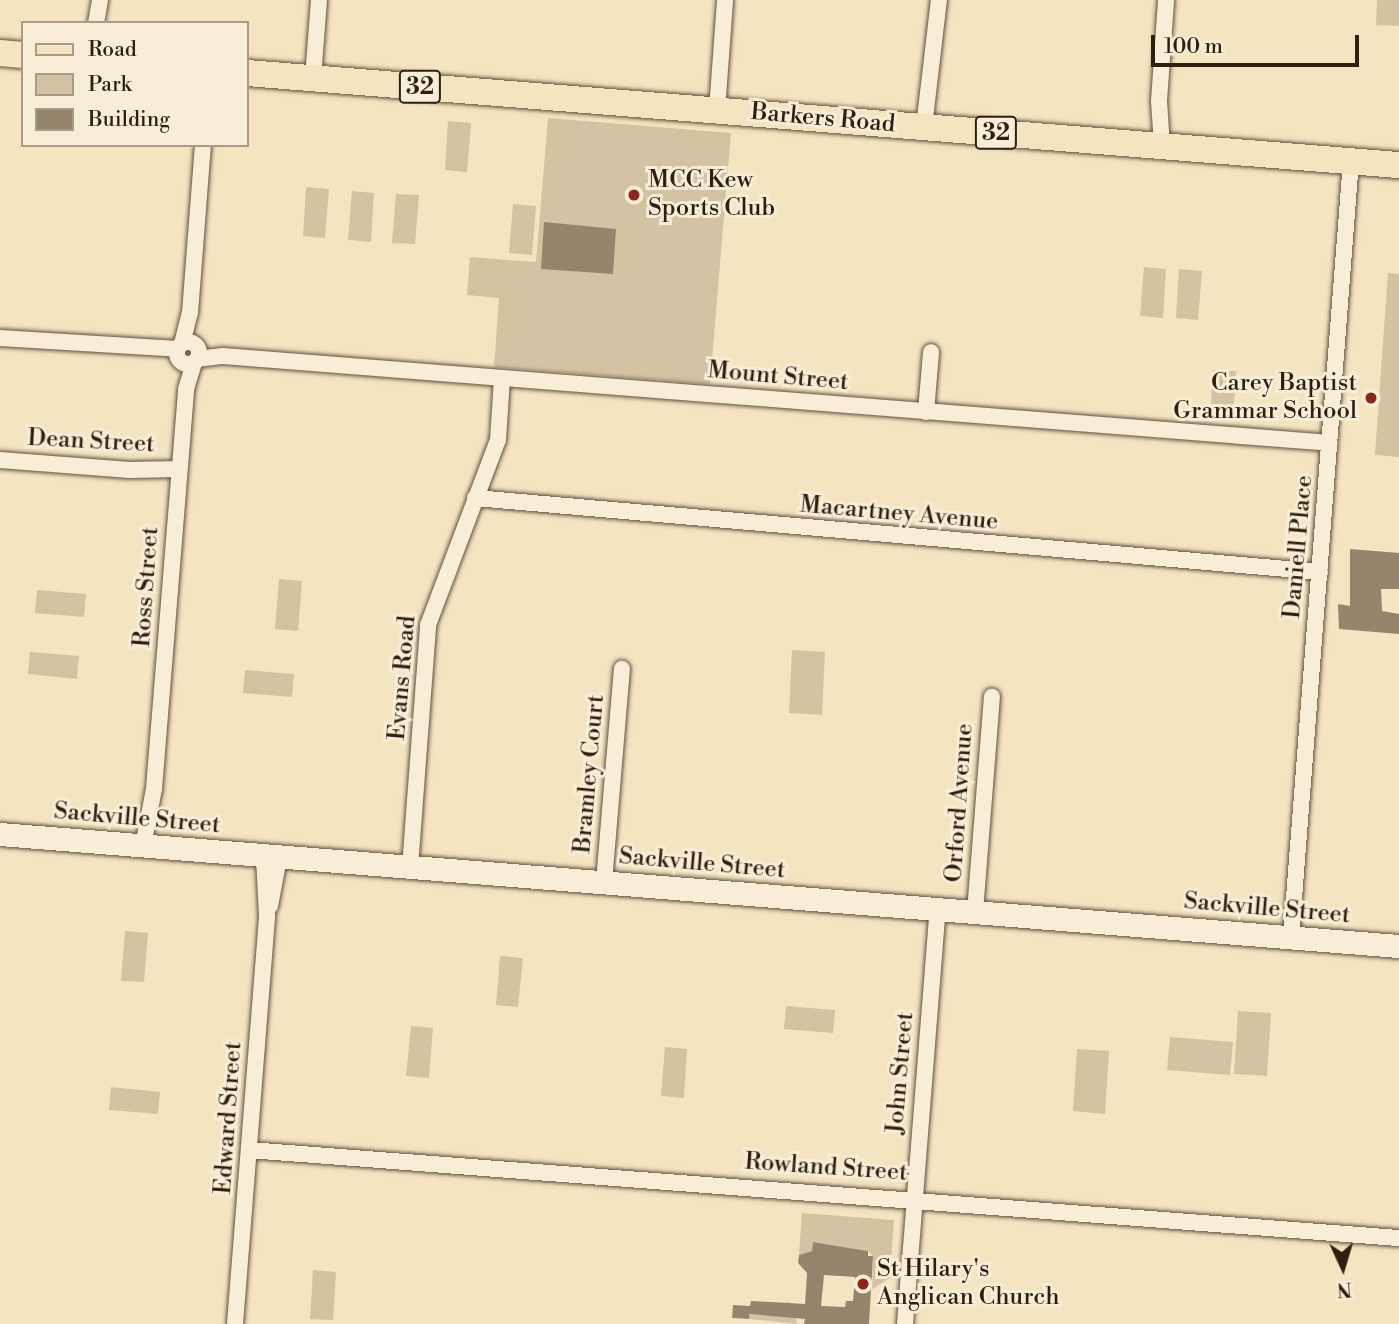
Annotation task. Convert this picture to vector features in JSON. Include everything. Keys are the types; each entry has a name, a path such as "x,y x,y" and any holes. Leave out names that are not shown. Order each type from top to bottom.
{"main road":[{"path":"0,53 21,55"},
{"name":"Barkers Road","path":"248,73 1399,165"}],"street":[{"path":"313,78 319,0"},
{"path":"717,110 725,0"},
{"path":"930,128 939,0"},
{"path":"1156,146 1166,0"},
{"path":"98,21 99,3"},
{"name":"Ross Street","path":"151,847 203,147"},
{"name":"Daniell Place","path":"1291,937 1351,162"},
{"name":"Mount Street","path":"0,338 1330,443"},
{"path":"926,412 931,352"},
{"name":"Evans Road","path":"410,867 429,618 498,437 502,379"},
{"name":"Dean Street","path":"0,460 130,470 179,469"},
{"name":"Macartney Avenue","path":"475,498 1320,572"},
{"name":"Bramley Court","path":"604,882 622,669"},
{"name":"Orford Avenue","path":"975,912 992,697"},
{"name":"Sackville Street","path":"0,834 1399,946"},
{"name":"Edward Street","path":"235,1324 272,857"},
{"name":"John Street","path":"905,1324 938,909"},
{"name":"Rowland Street","path":"250,1150 915,1197 1399,1238"}],"green space":[{"path":"1377,0 1399,0 1399,26 1376,25"},
{"name":"MCC Kew Sports Club","path":"548,118 731,133 710,384 494,367 499,298 467,295 470,257 536,262"},
{"path":"448,121 471,123 467,172 445,170"},
{"path":"306,187 329,189 325,238 303,236"},
{"path":"352,191 374,193 371,242 348,240"},
{"path":"396,194 419,195 415,244 392,243"},
{"path":"513,204 536,206 532,255 509,253"},
{"path":"1144,267 1166,269 1163,318 1140,316"},
{"path":"1179,269 1202,271 1198,320 1176,318"},
{"path":"1388,273 1399,274 1399,457 1375,455"},
{"path":"1213,370 1236,371 1233,420 1210,419"},
{"path":"279,579 302,581 298,631 275,629"},
{"path":"37,590 86,594 84,617 35,613"},
{"path":"792,650 825,652 822,715 789,713"},
{"path":"30,652 79,656 77,679 28,674"},
{"path":"245,670 294,674 292,697 243,693"},
{"path":"125,931 148,933 144,982 121,981"},
{"path":"500,956 523,958 518,1007 496,1005"},
{"path":"786,1006 835,1010 833,1033 784,1029"},
{"path":"1238,1011 1271,1013 1267,1076 1234,1074"},
{"path":"411,1026 433,1028 429,1078 406,1076"},
{"path":"1170,1037 1233,1042 1230,1075 1167,1070"},
{"path":"665,1047 687,1049 684,1098 661,1096"},
{"path":"1077,1049 1109,1051 1105,1114 1073,1111"},
{"path":"111,1087 160,1092 158,1114 109,1110"},
{"path":"802,1213 894,1220 890,1278 872,1289 873,1256 868,1251 813,1242 812,1251 799,1255"},
{"path":"313,1270 336,1272 333,1320 310,1319"},
{"path":"786,1302 792,1303 797,1324 749,1319 749,1314 784,1317"}],"building":[{"path":"544,222 616,229 613,274 541,269"},
{"path":"1350,549 1399,553 1399,589 1381,589 1382,611 1399,614 1399,634 1339,629 1338,604 1350,606"},
{"name":"St Hilary's Anglican Church","path":"813,1242 868,1251 868,1256 873,1256 869,1324 804,1324 805,1319 749,1314 749,1319 732,1318 733,1305 750,1306 751,1301 805,1304 807,1273 798,1263 799,1255 812,1251","holes":["824,1275 855,1277 853,1301 846,1301 845,1307 821,1306"]}],"place":[{"name":"MCC Kew Sports Club","path":"634,195"},
{"name":"Carey Baptist Grammar School","path":"1371,398"},
{"name":"St Hilary's Anglican Church","path":"863,1284"}]}
